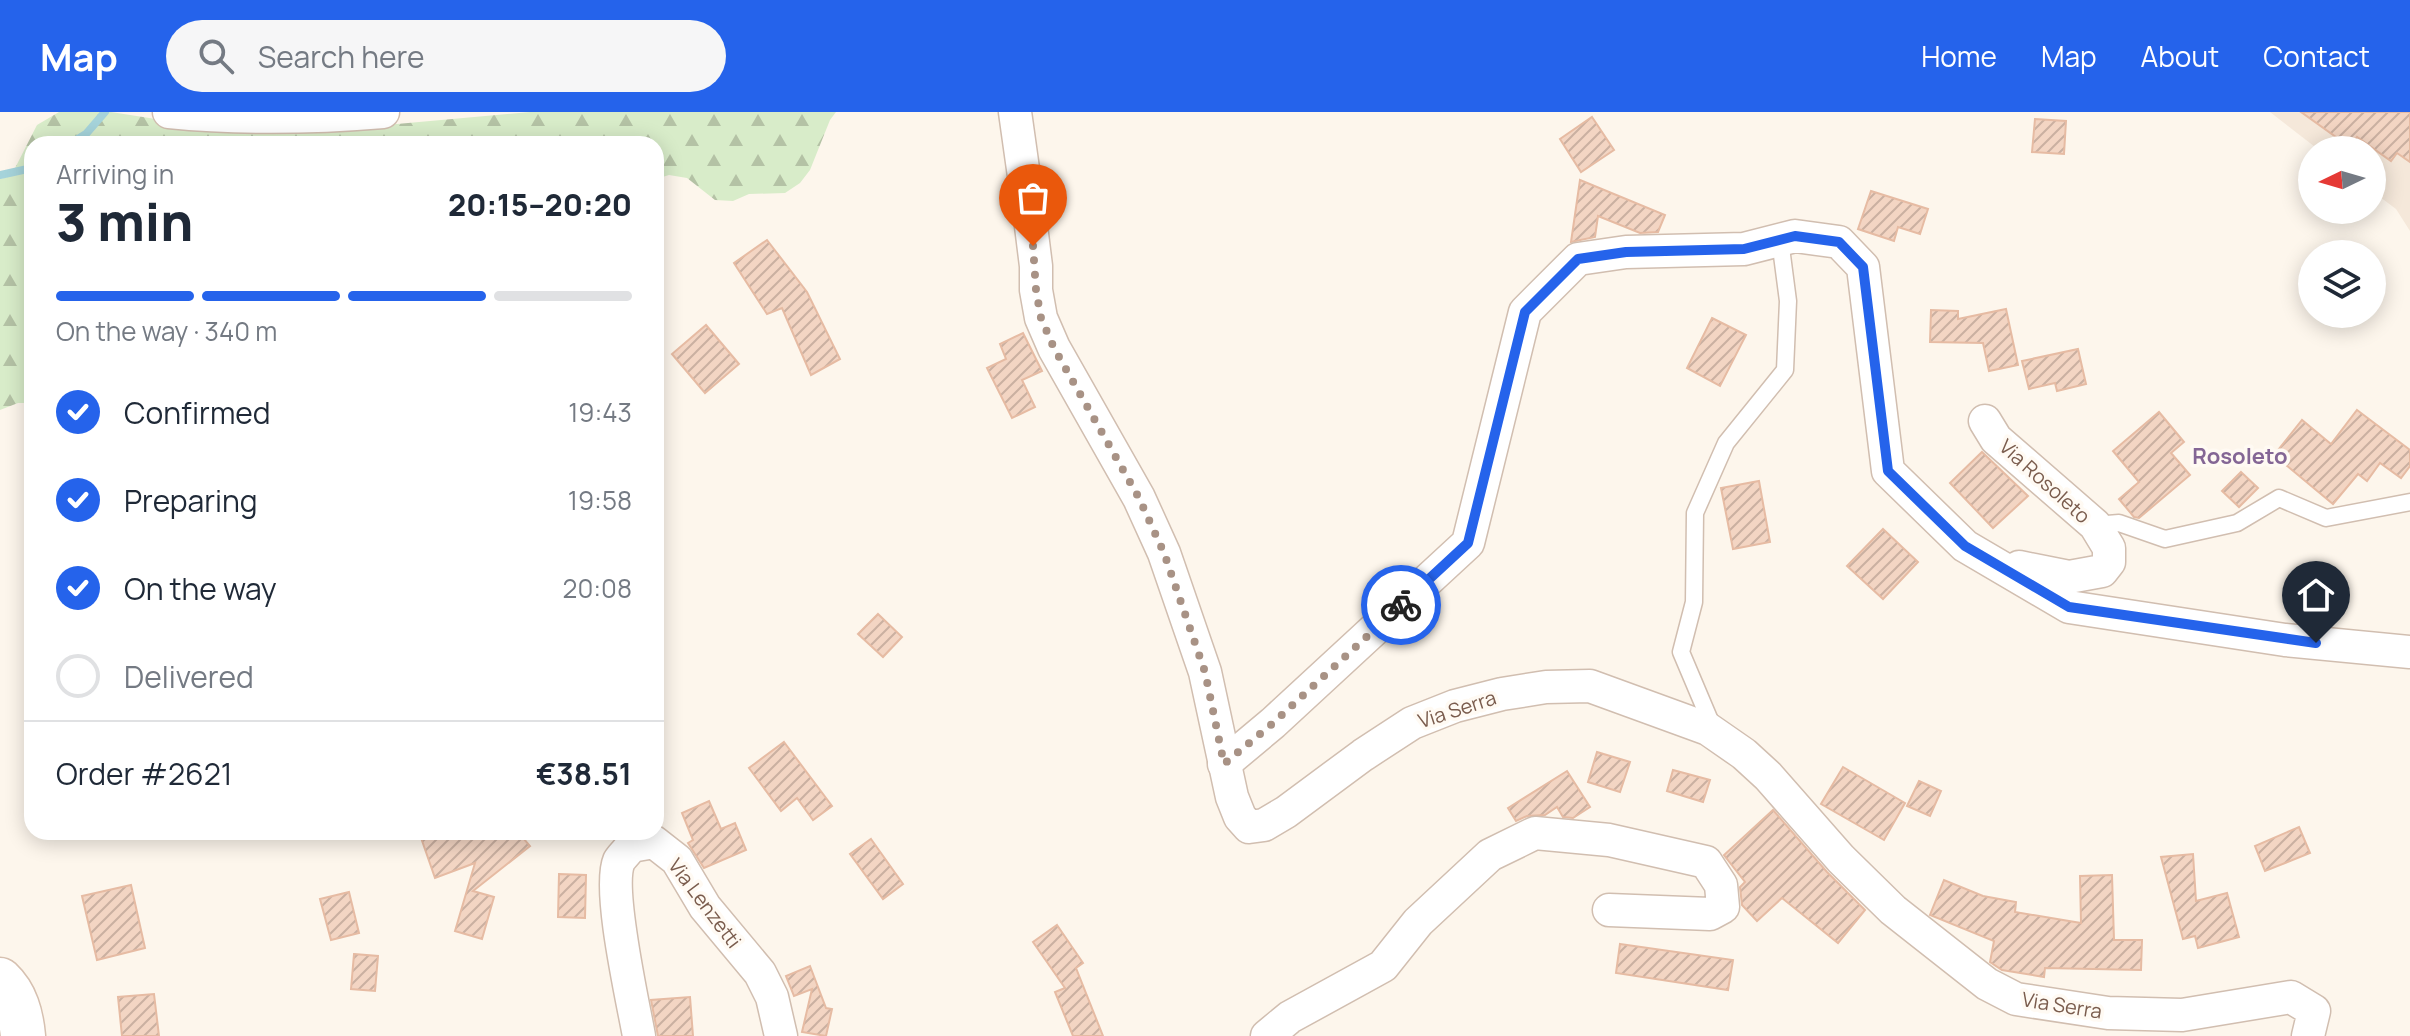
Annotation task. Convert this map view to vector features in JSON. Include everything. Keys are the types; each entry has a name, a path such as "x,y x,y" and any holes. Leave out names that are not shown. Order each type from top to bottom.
{"street":[{"path":"169,112 231,117 321,117 383,112"},
{"name":"Via Serra","path":"1015,112 1041,318 1061,361 1139,498 1164,553 1205,672 1224,764 1240,817 1249,827 1264,825 1286,812 1412,723 1455,706 1502,694 1546,687 1590,686 1708,729 1744,754 1893,910 1987,984 2016,999 2108,1013 2182,1015 2291,997 2314,1011 2308,1036"},
{"path":"1224,764 1273,723 1468,543 1525,312 1578,259 1626,252 1744,249 1795,236 1839,242 1863,267 1888,471 1965,546 2069,607 2285,640 2410,652"},
{"name":"Via Rosoleto","path":"1985,421 1996,439 2095,525 2109,548 2109,562 2102,571 2069,577 1992,562"},
{"path":"1267,1036 1290,1017 1383,966 1418,922 1490,855 1535,833 1609,840 1706,862 1721,885 1723,907 1710,914 1609,910"},
{"name":"Via Lenzetti","path":"639,1036 623,953 617,893 619,862 631,846 654,842 677,860 705,907 760,973 772,997 781,1036"},
{"path":"0,980 9,989 22,1018 23,1036"}],"lane":[{"path":"1716,735 1681,652 1694,602 1695,513 1726,443 1785,370 1788,301 1780,240"},
{"path":"2095,525 2119,523 2165,539 2237,523 2279,498 2326,518 2410,502"}],"shaded area":[{"path":"2270,112 2410,112 2410,231 2396,209 2386,202 2386,136 2301,136"}],"green space":[{"path":"59,112 111,112 162,120 273,126 397,124 530,112 836,112 810,170 800,183 785,193 749,194 733,201 715,200 687,178 664,177 664,136 31,136 37,125"},
{"path":"24,150 24,403 0,410 0,179 11,176"}],"building":[{"path":"2301,112 2410,112 2410,162 2397,153 2391,161 2386,157 2386,136 2335,136"},
{"path":"1592,117 1614,150 1581,172 1560,139"},
{"path":"2035,119 2066,121 2064,154 2032,152"},
{"path":"1580,180 1665,215 1658,232 1640,233 1598,216 1595,237 1571,242"},
{"path":"1871,191 1928,209 1920,234 1898,227 1894,241 1858,229"},
{"path":"767,240 807,292 840,359 811,375 782,308 767,314 734,263"},
{"path":"2006,309 2018,365 1989,371 1983,343 1930,342 1931,310 1958,311 1958,319"},
{"path":"1712,318 1746,335 1720,386 1687,368"},
{"path":"706,325 739,364 705,393 672,354"},
{"path":"1023,333 1042,371 1022,380 1035,407 1012,418 987,368 1006,359 1000,344"},
{"path":"2078,349 2086,384 2057,391 2055,383 2029,389 2022,361"},
{"path":"2357,410 2410,450 2410,466 2401,478 2380,463 2367,481 2358,474 2333,504 2274,455 2302,420 2331,444"},
{"path":"2159,412 2184,442 2171,453 2190,475 2139,518 2134,517 2119,499 2139,482 2113,451"},
{"path":"1982,452 2028,496 1993,528 1950,483"},
{"path":"2241,472 2258,488 2239,507 2222,491"},
{"path":"1759,481 1770,542 1733,549 1721,488"},
{"path":"1883,529 1918,562 1883,599 1847,566"},
{"path":"878,614 902,637 883,657 858,634"},
{"path":"784,742 832,806 813,820 797,798 781,811 749,768"},
{"path":"1597,752 1630,762 1620,792 1588,782"},
{"path":"1843,767 1905,803 1884,840 1821,804"},
{"path":"1673,770 1710,780 1703,802 1667,791"},
{"path":"1567,771 1590,807 1573,818 1563,817 1557,807 1545,815 1527,816 1516,821 1508,808"},
{"path":"1919,781 1941,791 1930,816 1907,806"},
{"path":"709,801 721,829 735,823 746,850 704,868 688,843 693,840 682,813"},
{"path":"1773,810 1865,910 1838,943 1782,898 1757,921 1742,905 1740,887 1745,882 1724,855"},
{"path":"2299,827 2310,853 2265,871 2255,846"},
{"path":"871,839 903,884 883,899 850,854"},
{"path":"422,840 525,840 530,846 473,891 494,897 482,939 455,931 475,863 435,878"},
{"path":"2193,854 2196,901 2227,893 2239,937 2198,948 2195,936 2183,939 2161,857"},
{"path":"559,874 586,875 585,918 558,917"},
{"path":"2112,875 2114,940 2142,940 2141,970 2045,968 2044,977 2002,970 1990,962 1994,941 1930,915 1944,880 1983,896 2016,902 2015,912 2081,923 2080,876"},
{"path":"131,885 145,948 97,960 82,896"},
{"path":"349,892 359,933 331,940 320,899"},
{"path":"1057,925 1083,963 1076,968 1103,1036 1073,1036 1055,992 1065,988 1033,942"},
{"path":"1620,944 1733,960 1728,990 1616,973"},
{"path":"354,954 378,956 375,991 351,989"},
{"path":"810,966 826,1008 832,1009 826,1036 802,1032 812,989 794,996 786,976"},
{"path":"154,994 159,1036 122,1036 118,997"},
{"path":"690,997 693,1036 658,1036 651,1000"}],"waterway":[{"path":"83,136 105,112"},
{"path":"0,175 24,170"}],"way so far":[{"path":"1033,246 1041,318 1054,348 1139,498 1164,553 1205,672 1224,764 1401,605"}],"district":[{"name":"Rosoleto","path":"2240,456"}],"route":[{"path":"1401,605 1468,543 1525,312 1578,259 1626,252 1744,249 1795,236 1839,242 1863,267 1888,471 1965,546 2069,607 2316,643"}]}
